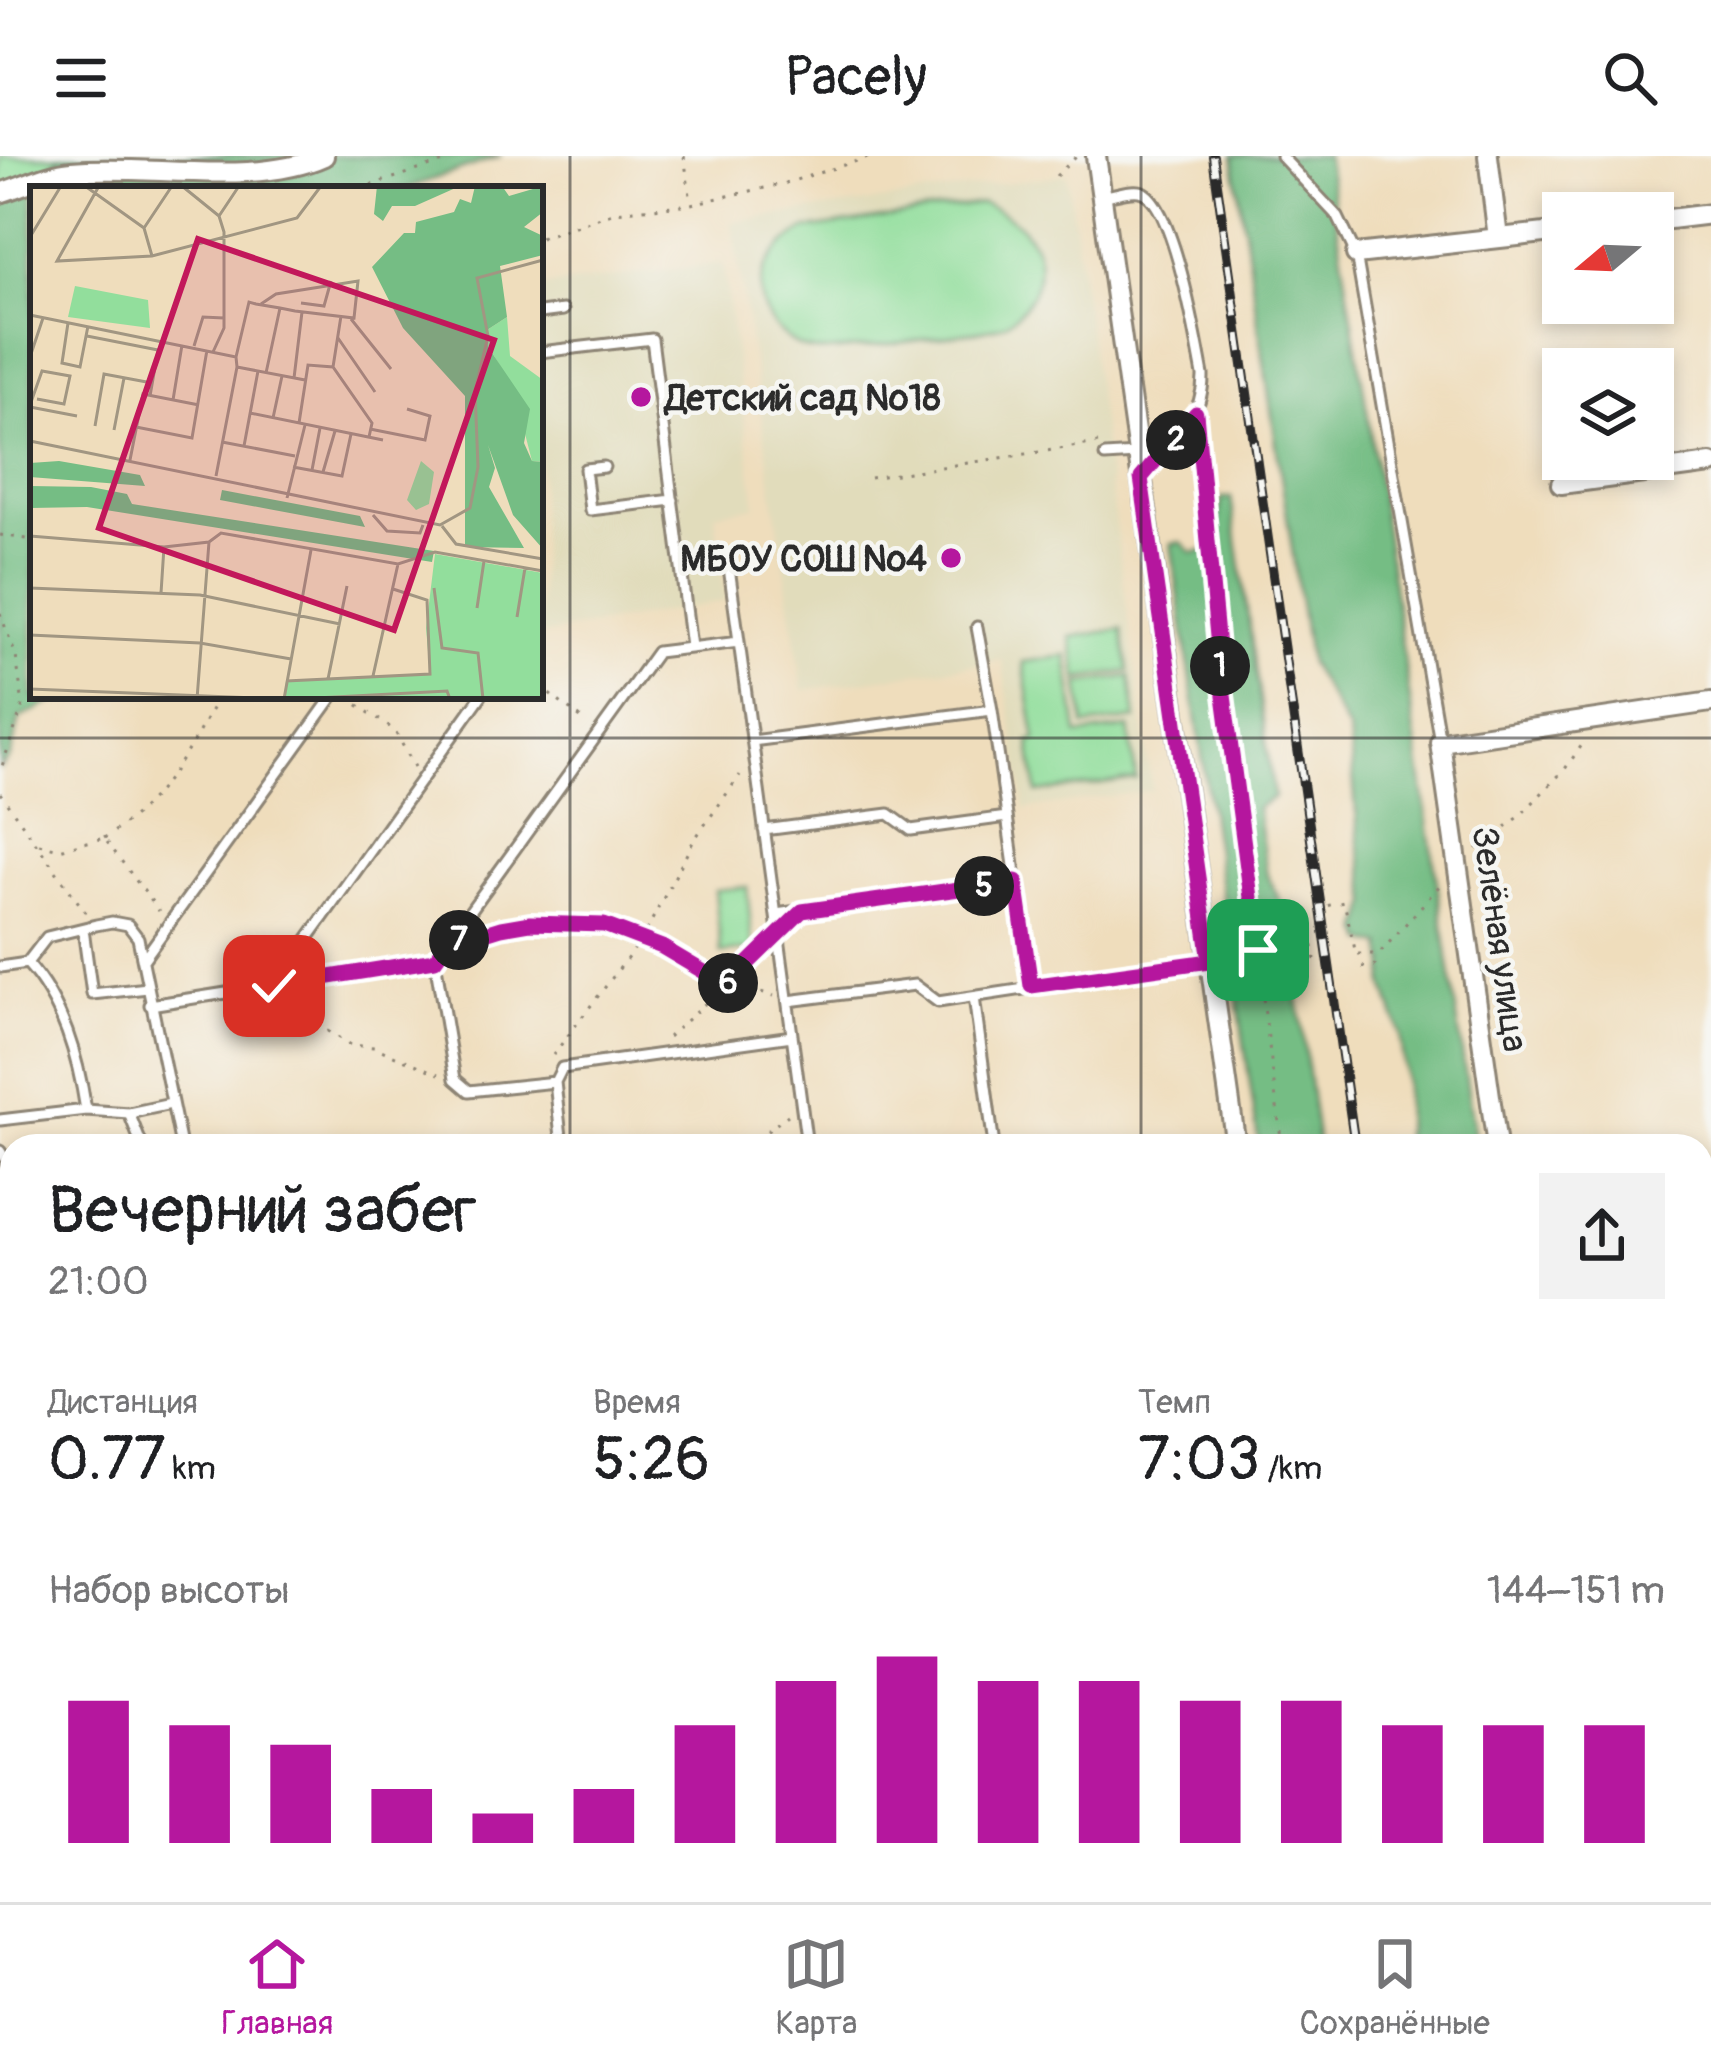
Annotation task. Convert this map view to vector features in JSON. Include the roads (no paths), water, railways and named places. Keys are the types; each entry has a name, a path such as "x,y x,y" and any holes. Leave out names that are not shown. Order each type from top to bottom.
{"street":[{"path":"0,193 68,171 222,171 302,166 324,156"},
{"path":"1096,156 1235,1134"},
{"path":"1488,156 1498,238"},
{"path":"1674,218 1711,214"},
{"path":"1356,254 1542,233"},
{"path":"1561,484 1711,464"},
{"path":"1440,742 1711,702"},
{"name":"Зелёная улица","path":"1440,742 1495,1134"}],"lane":[{"path":"1281,156 1338,217 1356,254 1440,742"},
{"path":"1102,197 1138,190 1152,197 1177,257 1203,375 1196,413 1141,478"},
{"path":"543,313 563,310"},
{"path":"543,352 652,339 691,647"},
{"path":"1105,457 1136,446"},
{"path":"604,467 585,469 590,510 673,500"},
{"path":"728,560 805,1134"},
{"path":"977,627 1031,986"},
{"path":"150,1005 435,960 657,652 739,642"},
{"path":"143,960 331,699"},
{"path":"274,986 480,699"},
{"path":"752,741 992,710"},
{"path":"764,830 889,814 910,830 1007,817"},
{"path":"776,914 1016,881"},
{"path":"0,967 27,963 47,937 112,922 128,925 138,938 178,1134"},
{"path":"83,929 92,994 148,988"},
{"path":"435,960 454,1079 469,1091 555,1082"},
{"path":"788,1001 915,985 938,1002 1213,960"},
{"path":"27,963 45,983 79,1060 86,1110"},
{"path":"974,997 992,1134"},
{"path":"560,1134 555,1082 562,1068 792,1036"},
{"path":"0,1120 86,1110 129,1113 171,1104"},
{"path":"129,1113 137,1134"}],"railway":[{"path":"1213,156 1353,1134"}],"place":[{"name":"Детский сад №18","path":"641,397"},
{"name":"МБОУ СОШ №4","path":"951,558"}]}
